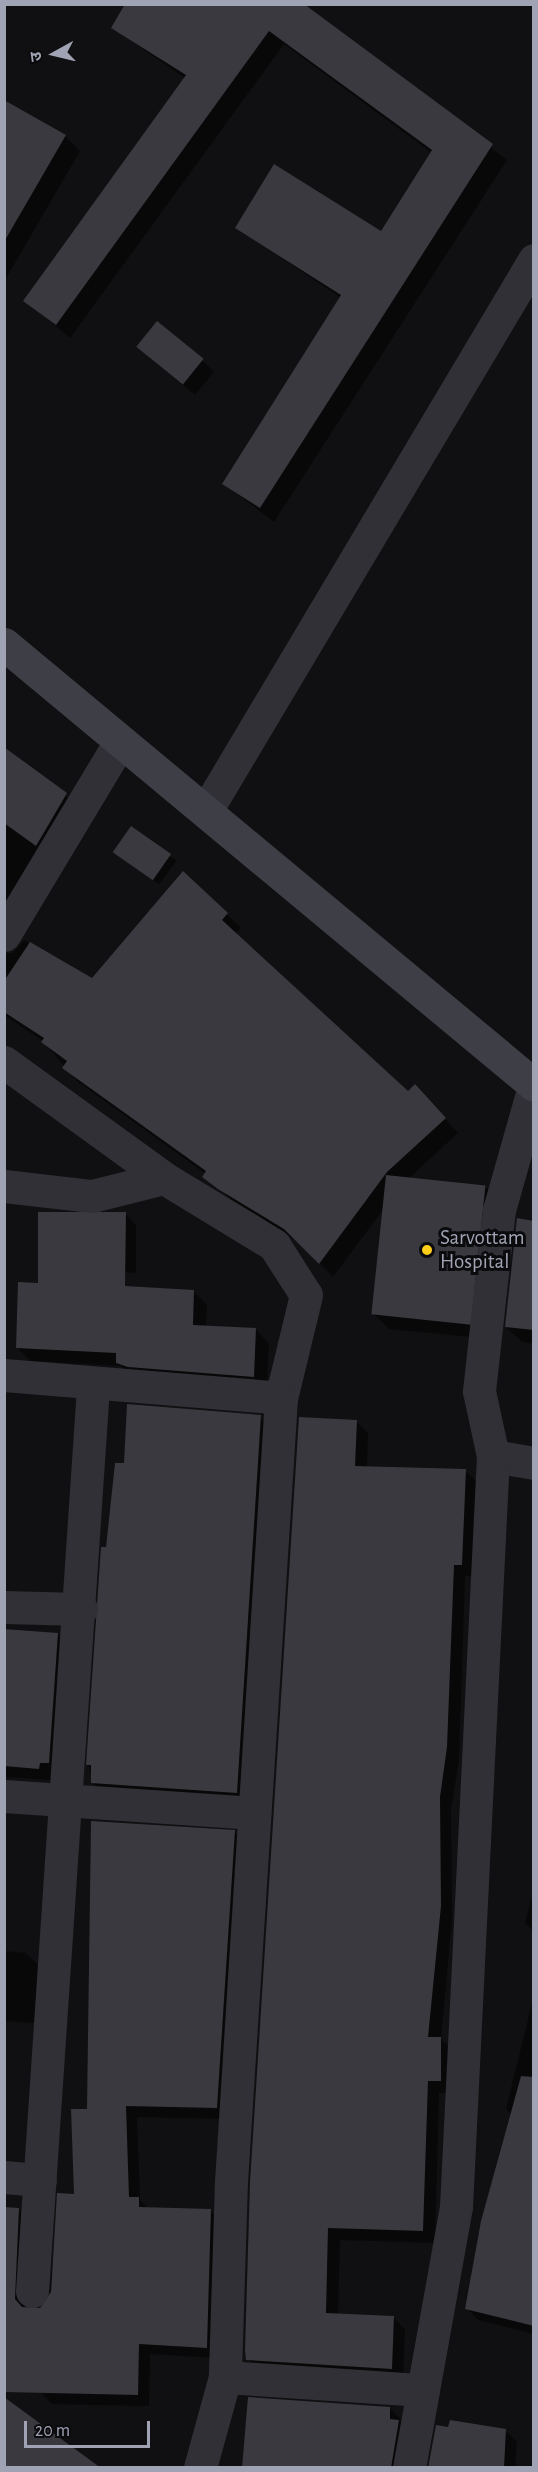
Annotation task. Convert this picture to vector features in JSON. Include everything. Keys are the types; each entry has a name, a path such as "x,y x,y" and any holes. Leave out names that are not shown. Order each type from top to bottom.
{"street":[{"path":"207,809 534,260"},
{"path":"4,644 120,742 207,809 534,1086 499,1210 480,1380 493,1456 456,2207 409,2468"},
{"path":"4,935 120,742"},
{"path":"4,1062 164,1178 274,1245 306,1294 281,1398 254,1813 225,2377 200,2468"},
{"path":"4,1186 93,1196 164,1178"},
{"path":"4,1375 93,1387 281,1398"},
{"path":"32,2291 69,1800 93,1387"},
{"path":"493,1456 534,1463"},
{"path":"4,1607 81,1609"},
{"path":"4,1796 254,1813"},
{"path":"4,2177 40,2180"},
{"path":"225,2377 423,2390"}],"building":[{"path":"125,4 304,4 493,144 260,508 222,484 341,295 235,228 274,164 381,231 432,150 269,31 56,325 23,301 186,75 111,28"},
{"path":"4,100 66,135 4,242"},
{"path":"157,321 204,359 183,384 136,347"},
{"path":"4,747 67,793 36,846 4,823"},
{"path":"131,826 171,854 153,880 113,852"},
{"path":"183,871 228,913 222,920 408,1091 415,1084 446,1118 387,1172 319,1264 284,1229 218,1189 202,1177 206,1171 62,1068 67,1061 41,1042 44,1038 4,1012 4,981 30,942 92,978"},
{"path":"386,1175 485,1185 471,1325 371,1314"},
{"path":"38,1212 126,1212 125,1286 194,1290 193,1325 256,1328 254,1377 128,1367 116,1363 116,1353 16,1348 18,1282 38,1283"},
{"path":"517,1218 534,1221 534,1330 505,1327"},
{"path":"127,1404 261,1415 237,1793 91,1783 91,1765 86,1765 101,1547 106,1547 115,1463 124,1463"},
{"path":"299,1417 357,1420 355,1466 466,1469 462,1565 454,1565 447,1747 440,1797 441,1906 428,2037 441,2037 441,2081 428,2081 423,2231 328,2228 326,2313 394,2316 392,2369 246,2360 245,2350 250,2182"},
{"path":"4,1629 58,1633 49,1763 40,1763 39,1769 4,1766"},
{"path":"91,1821 235,1830 217,2108 126,2106 129,2197 139,2197 139,2207 211,2209 207,2348 139,2344 138,2395 4,2392 4,2207 19,2208 15,2299 22,2307 40,2308 51,2292 57,2193 74,2194 71,2109 87,2109"},
{"path":"521,2076 534,2077 534,2326 465,2309 481,2221"},
{"path":"4,2397 101,2468 4,2468"},
{"path":"248,2397 390,2407 390,2419 399,2420 391,2468 242,2468"},
{"path":"450,2420 506,2429 504,2468 428,2468 436,2425 448,2427"}],"place":[{"name":"Sarvottam Hospital","path":"427,1250"}]}
